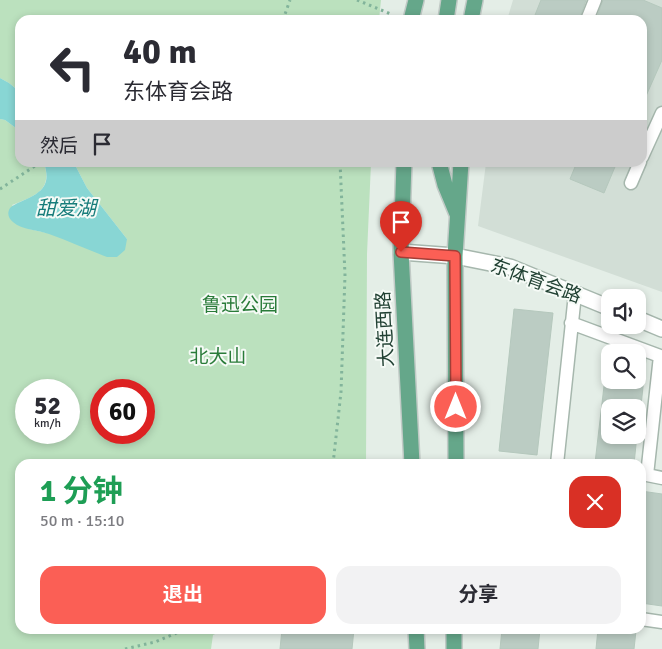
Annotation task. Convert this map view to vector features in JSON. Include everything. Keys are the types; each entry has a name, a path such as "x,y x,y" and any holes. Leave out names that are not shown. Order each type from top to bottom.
{"main road":[{"path":"408,15 414,0"},
{"path":"447,15 450,0"},
{"path":"472,15 475,0"},
{"name":"大连西路","path":"404,167 401,252 412,459"},
{"path":"440,167 458,218"},
{"path":"456,459 455,256 461,167"},
{"path":"416,634 417,649"},
{"path":"454,634 454,649"}],"street":[{"name":"东体育会路","path":"401,252 455,256 510,267 601,304"},
{"path":"646,322 662,329"}],"lane":[{"path":"589,15 596,0"},
{"path":"647,146 662,112"},
{"path":"631,183 638,167"},
{"path":"557,459 574,294"},
{"path":"571,323 660,356 646,460"},
{"path":"646,475 662,478"},
{"path":"646,620 662,622"}],"path":[{"path":"285,15 290,0"},
{"path":"357,0 396,15"},
{"path":"0,189 34,167"},
{"path":"334,459 341,392 345,275 340,167"},
{"path":"125,649 155,642 174,634"}],"shaded area":[{"path":"513,0 662,0 662,292 478,226 485,167 647,167 647,15 508,15"}],"green space":[{"path":"0,0 381,0 380,15 15,15 15,88 0,78"},
{"name":"鲁迅公园","path":"0,119 5,120 15,127 15,167 45,167 46,180 40,191 28,199 12,205 29,229 47,233 127,239 87,188 76,167 371,167 367,254 366,459 15,459 15,634 215,634 213,635 211,649 0,649"}],"water":[{"path":"0,78 15,88 15,127 5,120 0,119"},
{"name":"甜爱湖","path":"45,167 76,167 87,188 127,239 125,250 117,257 107,257 49,234 21,227 10,219 8,214 10,208 38,192 45,184"}],"building":[{"path":"541,0 586,0 581,15 535,15"},
{"path":"603,0 643,0 662,8 662,60 647,94 647,15 598,15"},
{"path":"575,167 615,167 604,193 570,179"},
{"path":"514,309 553,313 537,455 499,451"},
{"path":"604,389 643,389 642,399 602,399"},
{"path":"601,412 601,444 636,444 635,459 595,459"},
{"path":"646,492 662,494 662,606 646,604"},
{"path":"282,634 354,634 352,649 280,649"},
{"path":"502,634 540,634 538,649 500,649"},
{"path":"598,634 636,634 634,649 596,649"}],"route":[{"path":"401,252 455,256 456,407"}],"park label":[{"name":"北大山","path":"218,357"}]}
